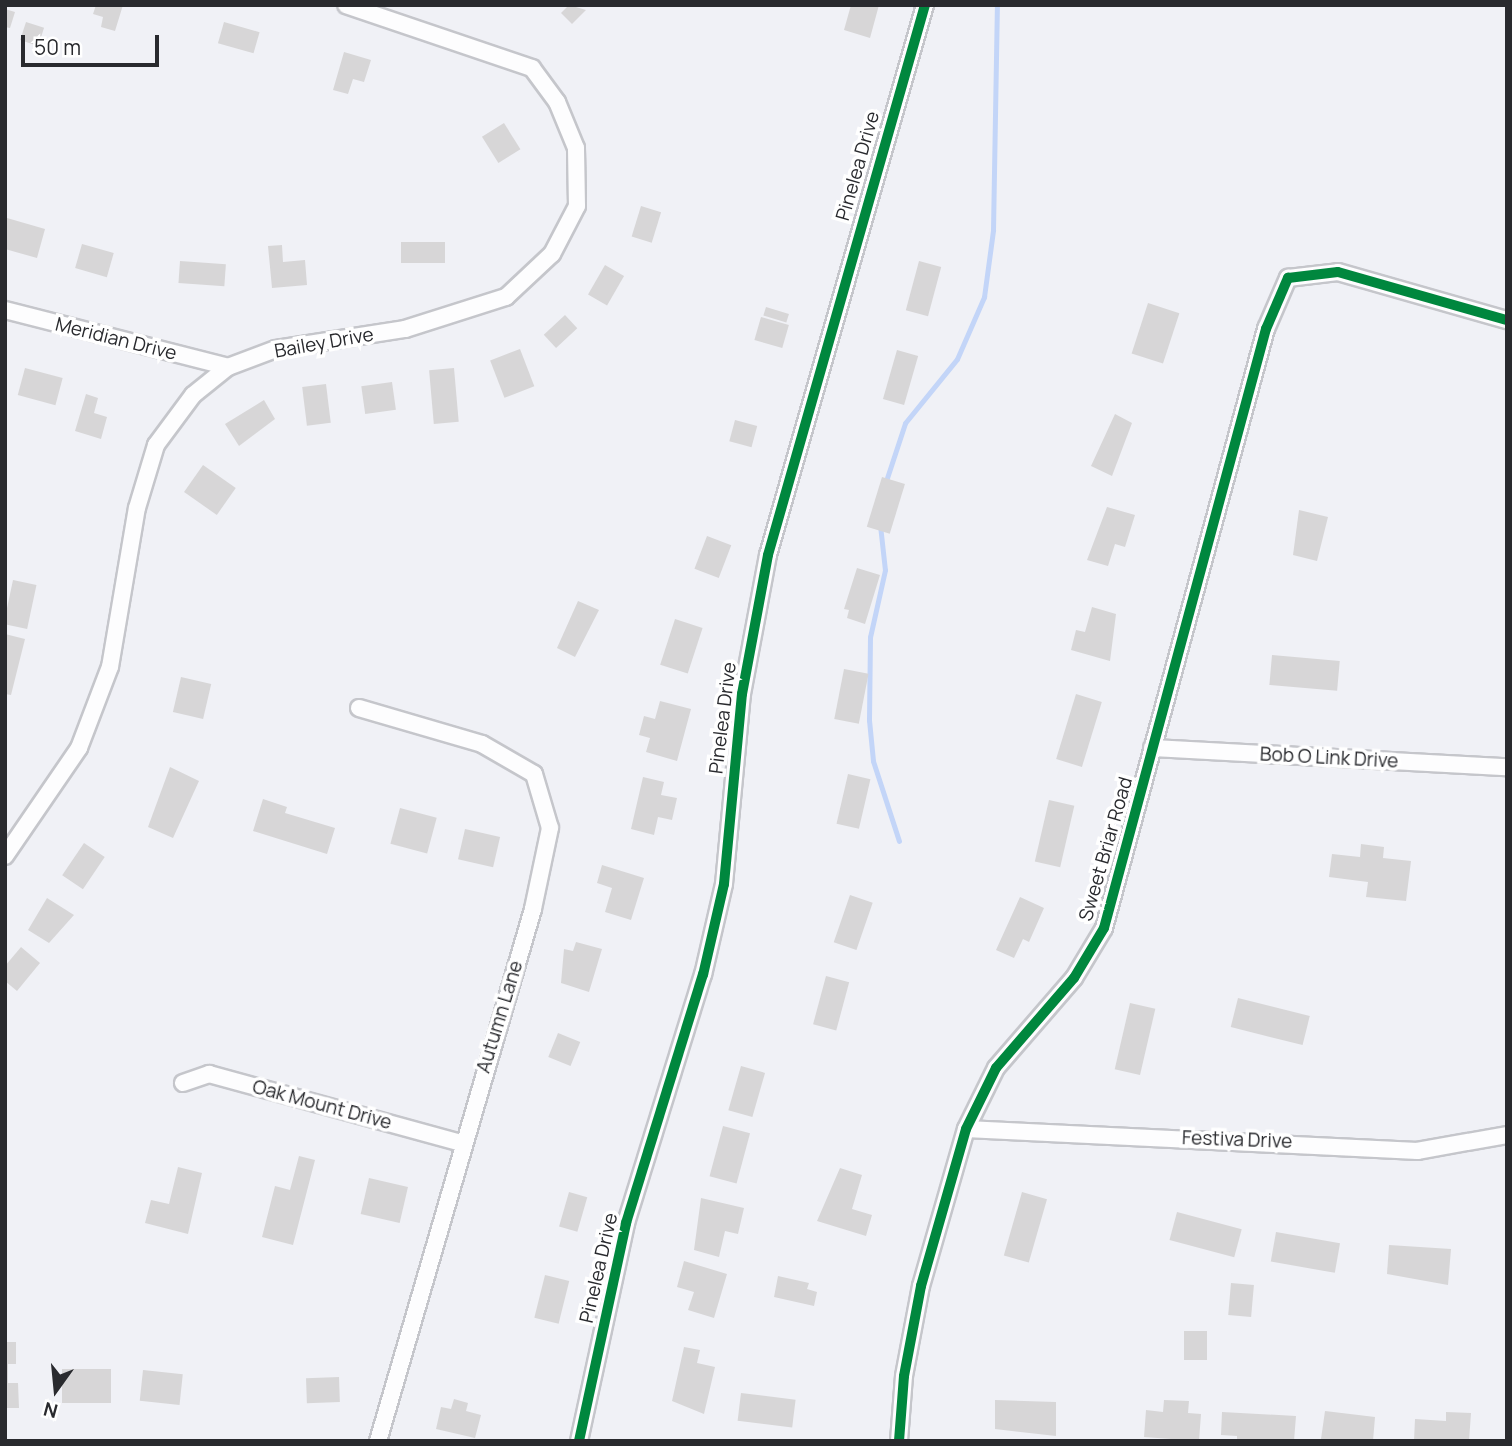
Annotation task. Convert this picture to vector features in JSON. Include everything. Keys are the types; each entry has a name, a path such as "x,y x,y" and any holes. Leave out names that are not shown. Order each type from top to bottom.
{"street":[{"name":"Bailey Drive","path":"5,856 79,748 110,667 136,508 156,445 193,396 228,366 276,349 405,329 506,298 552,254 577,206 576,148 556,102 532,68 346,5"},
{"name":"Pinelea Drive","path":"579,1441 626,1223 703,975 724,884 742,694 768,555 925,5"},
{"name":"Sweet Briar Road","path":"899,1441 904,1377 921,1286 966,1129 996,1068 1074,978 1104,928 1266,330 1289,278 1338,272 1507,320"},
{"name":"Meridian Drive","path":"5,310 228,366"},
{"name":"Autumn Lane","path":"359,708 482,744 534,774 550,828 533,909 462,1143 378,1441"},
{"name":"Bob O Link Drive","path":"1152,748 1507,767"},
{"name":"Oak Mount Drive","path":"183,1083 209,1074 462,1143"},
{"name":"Festiva Drive","path":"966,1129 1417,1151 1507,1135"}],"building":[{"path":"96,5 123,5 115,31 101,27 103,17 93,14"},
{"path":"569,5 586,10 572,24 561,13"},
{"path":"851,5 879,5 870,38 844,30"},
{"path":"5,9 15,12 10,28 5,27"},
{"path":"26,22 44,28 38,46 20,40"},
{"path":"224,22 260,32 254,53 218,43"},
{"path":"344,52 371,60 364,82 353,79 348,94 333,90"},
{"path":"504,123 520,149 498,163 482,137"},
{"path":"641,206 661,212 652,243 632,237"},
{"path":"7,218 45,229 37,258 5,249"},
{"path":"401,242 445,242 445,263 401,263"},
{"path":"82,244 114,253 107,277 75,268"},
{"path":"282,245 283,262 305,260 307,285 272,288 268,246"},
{"path":"180,261 226,264 224,286 178,283"},
{"path":"919,261 941,267 928,316 906,310"},
{"path":"605,265 624,276 607,305 588,294"},
{"path":"1148,303 1179,313 1163,364 1132,353"},
{"path":"766,307 789,314 786,323 763,316"},
{"path":"565,315 577,328 556,348 544,335"},
{"path":"761,317 789,325 782,348 754,340"},
{"path":"520,349 534,386 504,398 490,360"},
{"path":"897,350 918,356 904,405 883,399"},
{"path":"25,368 63,378 55,405 18,395"},
{"path":"454,368 459,422 434,424 429,370"},
{"path":"392,382 396,410 365,414 361,386"},
{"path":"326,384 331,423 307,426 302,387"},
{"path":"86,394 98,398 94,413 107,417 101,439 75,431"},
{"path":"264,400 275,419 239,446 225,424"},
{"path":"1115,414 1132,423 1112,476 1091,466"},
{"path":"735,420 757,426 752,447 729,441"},
{"path":"203,465 236,488 217,515 184,492"},
{"path":"882,477 905,484 890,534 867,527"},
{"path":"1107,507 1135,515 1125,547 1115,544 1108,566 1087,560"},
{"path":"1299,510 1328,517 1317,561 1293,555"},
{"path":"707,536 731,545 719,578 694,569"},
{"path":"857,568 880,575 865,624 847,618 849,610 844,609"},
{"path":"13,580 36,585 27,629 5,624"},
{"path":"578,601 599,610 575,657 557,648"},
{"path":"1092,607 1116,614 1110,661 1071,650 1076,630 1085,632"},
{"path":"675,619 703,628 688,674 660,665"},
{"path":"5,634 25,639 11,695 5,694"},
{"path":"1272,655 1340,661 1337,691 1269,685"},
{"path":"844,669 869,674 859,724 834,719"},
{"path":"181,677 211,684 203,719 173,712"},
{"path":"1076,694 1102,702 1082,767 1056,759"},
{"path":"660,701 691,709 677,761 646,752 650,738 639,735 644,716 655,719"},
{"path":"170,767 199,781 173,838 148,827"},
{"path":"848,774 870,779 859,829 837,824"},
{"path":"643,777 664,782 661,795 677,798 672,820 658,817 654,835 631,829"},
{"path":"263,799 287,807 285,813 335,828 327,854 253,831"},
{"path":"1049,800 1074,806 1060,867 1035,861"},
{"path":"400,808 437,818 427,854 390,844"},
{"path":"465,829 500,837 493,867 458,859"},
{"path":"84,843 105,857 83,889 62,875"},
{"path":"1361,844 1384,847 1383,858 1411,861 1406,901 1366,897 1368,882 1329,877 1332,854 1360,857"},
{"path":"602,865 644,878 631,920 605,912 612,888 597,883"},
{"path":"850,895 873,903 856,950 834,942"},
{"path":"1020,897 1044,908 1029,942 1023,939 1014,958 996,950"},
{"path":"47,898 74,915 49,943 28,930"},
{"path":"576,942 602,949 589,992 561,983 564,949 573,951"},
{"path":"21,947 40,963 17,991 5,981 5,966"},
{"path":"826,976 849,982 836,1031 813,1024"},
{"path":"1238,998 1310,1016 1303,1045 1231,1027"},
{"path":"1130,1003 1155,1009 1140,1075 1115,1069"},
{"path":"558,1033 580,1042 571,1066 548,1057"},
{"path":"741,1066 765,1073 752,1117 728,1110"},
{"path":"723,1126 750,1133 737,1183 710,1176"},
{"path":"299,1156 315,1160 293,1245 262,1237 275,1186 290,1190"},
{"path":"178,1167 202,1173 188,1234 145,1223 151,1200 169,1204"},
{"path":"840,1168 862,1175 852,1209 872,1215 866,1236 817,1221"},
{"path":"369,1178 408,1187 400,1223 361,1214"},
{"path":"569,1192 587,1197 577,1232 559,1227"},
{"path":"1022,1192 1047,1199 1029,1263 1004,1255"},
{"path":"701,1198 744,1208 738,1234 725,1231 719,1257 694,1250"},
{"path":"1177,1212 1242,1229 1234,1257 1169,1240"},
{"path":"1276,1232 1340,1243 1335,1273 1271,1262"},
{"path":"1389,1245 1451,1249 1448,1285 1387,1274"},
{"path":"684,1261 727,1274 714,1318 688,1310 694,1292 677,1287"},
{"path":"545,1275 569,1281 559,1324 534,1318"},
{"path":"778,1276 809,1283 807,1289 817,1292 814,1306 774,1297"},
{"path":"1231,1283 1254,1285 1251,1317 1228,1315"},
{"path":"1184,1331 1207,1331 1207,1360 1184,1360"},
{"path":"5,1342 16,1342 16,1364 8,1364 8,1383 18,1383 19,1408 5,1408"},
{"path":"684,1347 700,1350 697,1363 715,1367 704,1414 672,1401"},
{"path":"62,1369 111,1369 111,1403 62,1403"},
{"path":"143,1370 183,1374 180,1405 140,1401"},
{"path":"339,1377 340,1402 307,1403 306,1378"},
{"path":"741,1393 796,1400 792,1427 738,1421"},
{"path":"454,1399 468,1403 466,1411 481,1415 475,1438 436,1429 441,1407 451,1409"},
{"path":"995,1400 1056,1402 1056,1436 995,1429"},
{"path":"1164,1400 1189,1401 1188,1413 1201,1414 1199,1441 1144,1437 1146,1410 1163,1412"},
{"path":"1325,1411 1375,1417 1373,1441 1321,1439"},
{"path":"1222,1412 1296,1416 1294,1441 1237,1441 1237,1436 1221,1435"},
{"path":"1446,1412 1471,1413 1469,1441 1414,1441 1415,1419 1446,1421"}],"waterway":[{"path":"885,484 905,423 957,359 984,297 993,230 997,5"},
{"path":"880,525 885,570 870,637 869,720 873,761 899,841"}],"cycle path":[{"path":"579,1441 626,1223 703,975 724,884 742,694 768,555 925,5"},
{"path":"899,1441 904,1376 921,1286 966,1129 996,1068 1074,978 1104,928 1266,329 1288,278 1338,272 1507,320"}]}
